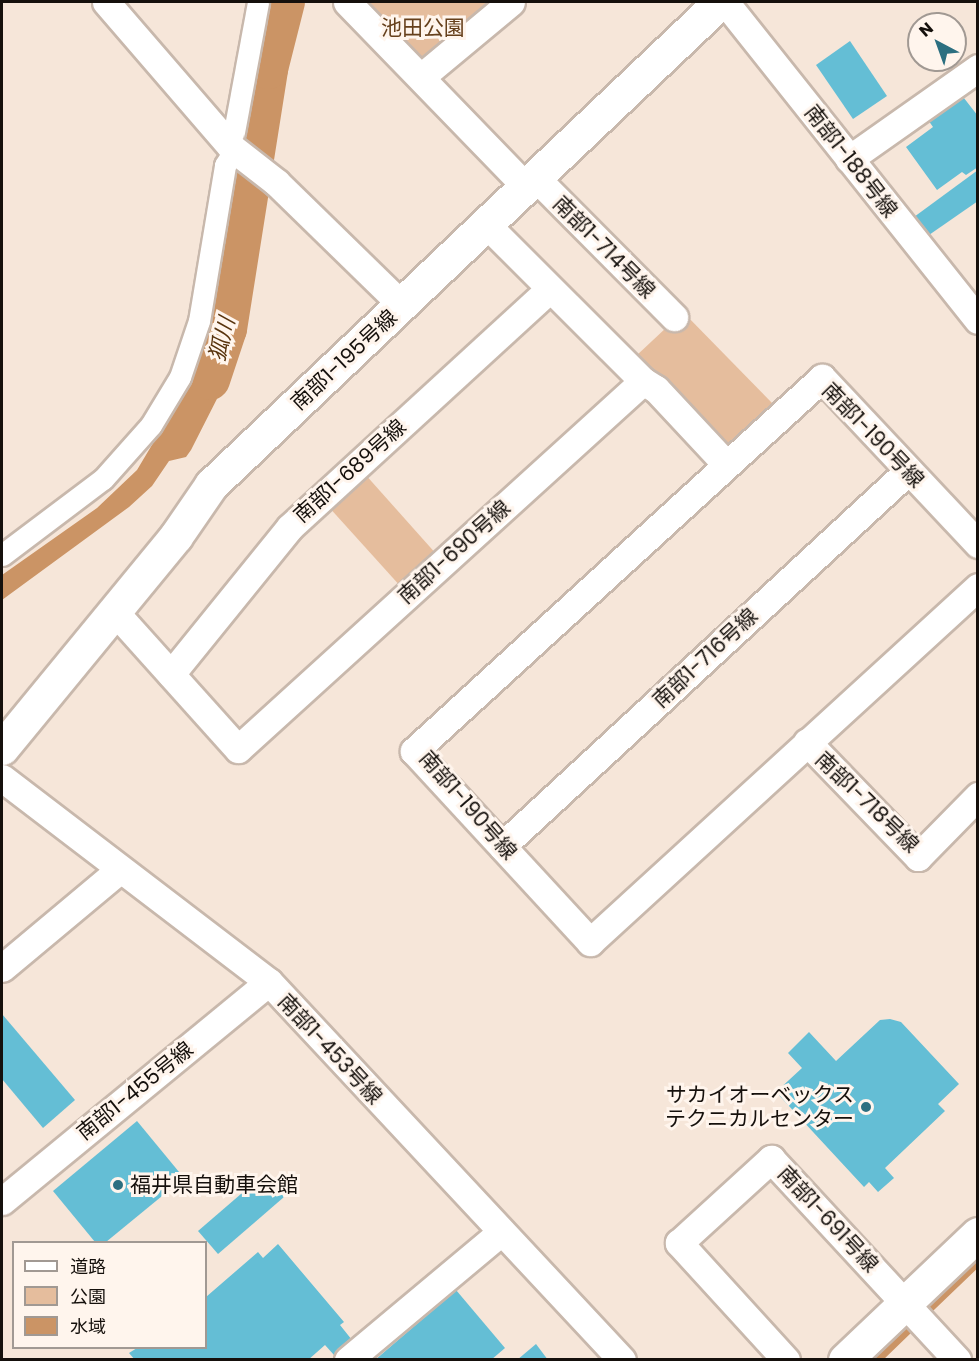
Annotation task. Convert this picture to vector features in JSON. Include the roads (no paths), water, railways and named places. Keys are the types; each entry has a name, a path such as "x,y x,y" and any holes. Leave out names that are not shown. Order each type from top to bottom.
{"street":[{"path":"106,2 232,147 273,181 402,305"},
{"path":"2,555 103,479 151,425 180,377 199,321 225,165 232,147 258,2"},
{"name":"南部1-714号線","path":"347,2 421,77 674,317"},
{"path":"421,77 511,2"},
{"name":"南部1-195号線","path":"2,748 115,612 211,485 720,2"},
{"name":"南部1-188号線","path":"725,2 978,320"},
{"path":"849,159 974,78"},
{"path":"487,225 643,381 656,389 726,464"},
{"name":"南部1-689号線","path":"171,674 290,527 550,289"},
{"name":"南部1-190号線","path":"978,544 822,378 414,751 590,942 978,587"},
{"name":"南部1-690号線","path":"115,612 238,749 643,381"},
{"name":"南部1-716号線","path":"502,846 908,471"},
{"name":"南部1-718号線","path":"807,742 918,857 978,796"},
{"name":"南部1-453号線","path":"2,778 119,870 269,982 500,1233 622,1359"},
{"path":"2,968 119,870"},
{"name":"南部1-455号線","path":"2,1201 269,982"},
{"name":"南部1-691号線","path":"786,1359 679,1244 771,1158 906,1303"},
{"path":"348,1359 500,1233"},
{"path":"845,1359 978,1234"},
{"path":"906,1303 957,1359"}],"water":[{"path":"210,326 238,328 224,385 186,457 169,461 152,486 129,507 2,600 2,575 97,508 137,470 199,366"}],"waterway":[{"name":"狐川","path":"210,380 227,329 268,69 285,2"},
{"path":"930,1308 978,1262"},
{"path":"877,1360 909,1329"}],"place":[{"name":"サカイオーベックス テクニカルセンター","path":"866,1107"},
{"name":"福井県自動車会館","path":"118,1185"}],"park label":[{"name":"池田公園","path":"423,28"}]}
